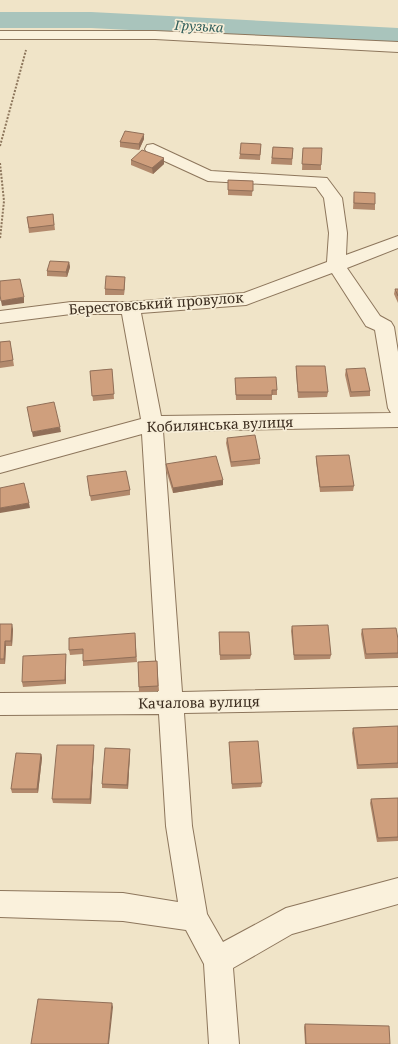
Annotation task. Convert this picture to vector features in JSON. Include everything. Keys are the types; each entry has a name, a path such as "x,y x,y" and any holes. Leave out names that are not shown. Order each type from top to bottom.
{"street":[{"path":"0,35 155,35 398,47"},
{"path":"152,149 208,176 321,182 333,198 338,233 336,266 373,321 391,325 398,408"},
{"name":"Берестовський провулок","path":"0,318 70,308 130,308 246,299 398,242"},
{"path":"130,308 152,424 179,826 194,918 218,961 224,1044"},
{"name":"Кобилянська вулиця","path":"0,465 152,424 398,420"},
{"name":"Качалова вулиця","path":"0,704 171,703 398,698"},
{"path":"218,961 286,922 398,891"},
{"path":"0,904 123,907 194,918"}],"path":[{"path":"0,146 30,34"},
{"path":"0,164 4,224 0,239"}],"building":[{"path":"125,131 144,134 139,144 120,142"},
{"path":"241,143 261,144 260,155 240,154"},
{"path":"273,147 293,148 292,159 272,158"},
{"path":"303,148 322,148 321,165 302,164"},
{"path":"142,150 164,158 152,168 131,160"},
{"path":"228,180 253,181 253,191 228,190"},
{"path":"354,192 375,193 375,204 354,203"},
{"path":"53,214 54,225 29,228 27,217"},
{"path":"50,261 69,262 66,272 47,271"},
{"path":"106,276 125,277 124,290 105,289"},
{"path":"20,279 24,297 1,301 0,281"},
{"path":"395,289 398,289 398,296"},
{"path":"10,341 13,360 0,362 0,342"},
{"path":"296,366 325,366 328,392 298,392"},
{"path":"365,368 370,391 351,392 346,369"},
{"path":"112,369 114,394 92,396 90,371"},
{"path":"276,377 277,390 272,390 272,395 236,395 235,378"},
{"path":"54,402 60,427 32,432 27,407"},
{"path":"255,435 260,459 231,462 227,438"},
{"path":"349,455 354,486 320,487 316,456"},
{"path":"216,456 223,480 173,488 166,464"},
{"path":"126,471 130,490 90,496 87,476"},
{"path":"24,483 29,503 0,508 0,488"},
{"path":"0,624 12,624 11,641 5,641 4,659 0,659"},
{"path":"328,625 331,655 294,655 292,626"},
{"path":"396,628 398,653 366,654 362,629"},
{"path":"219,632 249,632 251,655 220,655"},
{"path":"135,633 136,657 83,661 83,649 69,650 69,638"},
{"path":"66,654 65,680 22,682 23,656"},
{"path":"157,661 158,686 139,687 138,662"},
{"path":"398,726 398,763 358,765 353,728"},
{"path":"258,741 262,783 232,784 229,742"},
{"path":"57,745 94,745 90,799 52,799"},
{"path":"105,748 130,749 127,785 102,784"},
{"path":"16,753 41,754 37,789 11,789"},
{"path":"398,798 398,837 378,838 371,799"},
{"path":"38,999 112,1003 108,1044 31,1044"},
{"path":"305,1024 389,1026 390,1044 306,1044"}],"waterway":[{"name":"Грузька","path":"0,20 91,20 398,36"}]}
